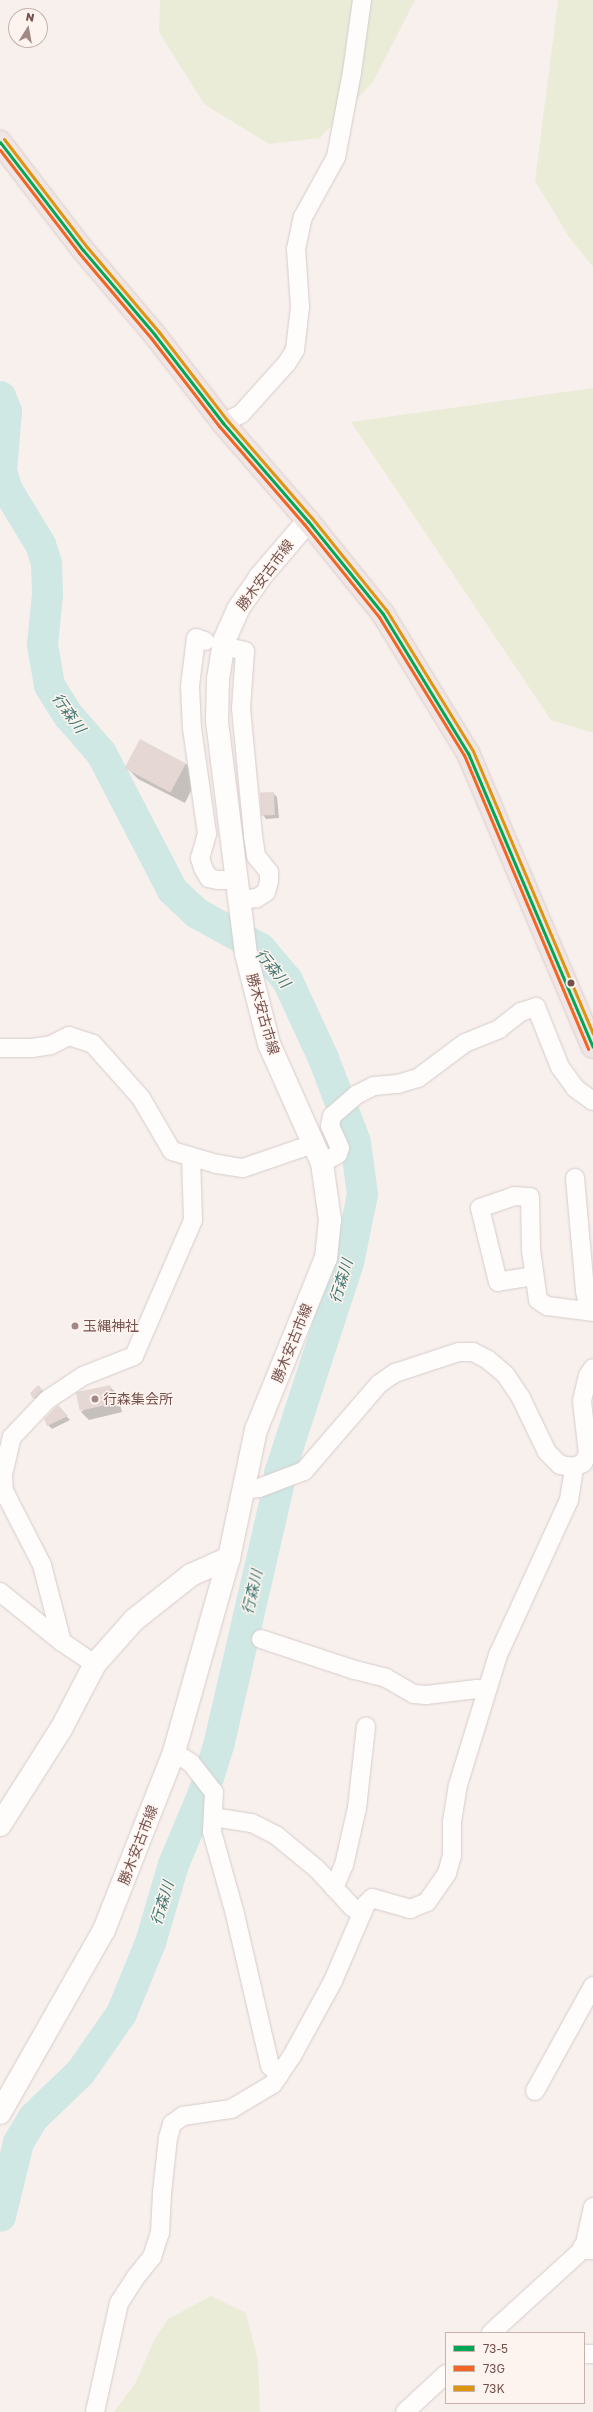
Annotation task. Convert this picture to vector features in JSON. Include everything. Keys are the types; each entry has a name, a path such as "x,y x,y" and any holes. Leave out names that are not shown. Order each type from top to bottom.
{"highway":[{"path":"0,142 83,250 155,335 223,423 308,521 383,614 468,753 593,1047"}],"main road":[{"name":"勝木安古市線","path":"0,2113 104,1930 174,1752 229,1558 256,1430 326,1258 330,1220 322,1163 269,1044 246,954 217,720 218,679 224,641 238,609 260,577 308,521"},
{"path":"0,1825 61,1729 95,1664 134,1620 191,1575 229,1558"}],"street":[{"path":"223,423 241,414 287,363 295,350 300,308 298,242 303,217 336,157 352,72 362,0"},
{"path":"205,641 196,638 190,686 192,728 207,834 200,858 203,868 210,878 218,880 238,896 257,898 266,892 270,881 269,872 256,856 253,836 241,708 245,651 236,649"},
{"path":"322,1163 338,1154 340,1148 330,1126 332,1116 356,1095 374,1086 398,1084 418,1078 466,1043 499,1029 521,1012 536,1006 560,1067 576,1088 593,1101"},
{"path":"0,1048 32,1048 51,1045 69,1036 93,1044 141,1098 172,1151 191,1157 217,1164 243,1168 313,1144"},
{"path":"62,1642 42,1565 4,1492 3,1474 12,1437 47,1400 83,1376 134,1356 193,1220 191,1157"},
{"path":"534,1276 498,1282 480,1208 514,1196 530,1197 534,1276 538,1300 547,1306 591,1312 585,1291 575,1178"},
{"path":"244,1490 259,1488 304,1471 379,1384 395,1373 459,1352 473,1352 486,1358 505,1374 525,1404 547,1452 560,1465 574,1467 583,1463 588,1454 582,1401 588,1376 593,1368"},
{"path":"95,2412 119,2303 135,2278 152,2257 160,2233 162,2193 168,2138 172,2124 183,2116 232,2109 273,2084 292,2056 333,1981 366,1904 372,1898 410,1909 427,1902 447,1873 452,1856 452,1822 458,1785 487,1690 498,1655 569,1500 574,1467"},
{"path":"0,1592 62,1642 95,1664"},
{"path":"261,1639 356,1670 386,1678 414,1694 426,1695 478,1689 487,1690"},
{"path":"334,1888 344,1865 357,1808 366,1726"},
{"path":"174,1752 193,1766 214,1792 212,1832 235,1914 270,2066 279,2075"},
{"path":"213,1817 252,1823 277,1836 317,1869 352,1907 362,1913"},
{"path":"535,2091 593,1986"},
{"path":"492,2332 588,2248 593,2207"},
{"path":"405,2412 445,2375"}],"green space":[{"path":"160,0 415,0 373,82 320,138 269,144 204,104 159,32"},
{"path":"558,0 593,0 593,267 569,237 535,181"},
{"path":"593,388 593,733 551,720 351,422"},
{"path":"211,2296 246,2313 258,2360 260,2412 114,2412 136,2382 154,2340 168,2319"}],"building":[{"path":"140,739 186,763 170,793 125,768"},
{"path":"260,792 274,792 275,815 261,815"},
{"path":"38,1385 43,1390 33,1399 30,1393"},
{"name":"行森集会所","path":"110,1385 114,1404 80,1411 76,1392"},
{"path":"58,1405 68,1416 47,1426 44,1419"}],"waterway":[{"name":"行森川","path":"0,396 6,411 1,470 6,488 40,544 46,563 47,594 42,644 49,685 68,715 101,753 172,890 197,913 260,948 287,980 323,1058 355,1142 362,1194 348,1262 279,1473 280,1477 219,1742 204,1790 173,1864 150,1942 121,2013 80,2072 33,2117 18,2142 0,2216"}],"transit line":[{"name":"73K","path":"4,139 87,247 159,332 227,420 312,518 387,611 473,751 593,1034"},
{"name":"73-5","path":"0,142 83,250 155,335 223,423 308,521 383,614 468,753 593,1047"},
{"name":"73G","path":"0,150 79,253 151,338 219,426 304,524 379,617 464,755 588,1049"}],"place":[{"name":"玉縄神社","path":"75,1326"},
{"name":"行森集会所","path":"95,1399"}]}
